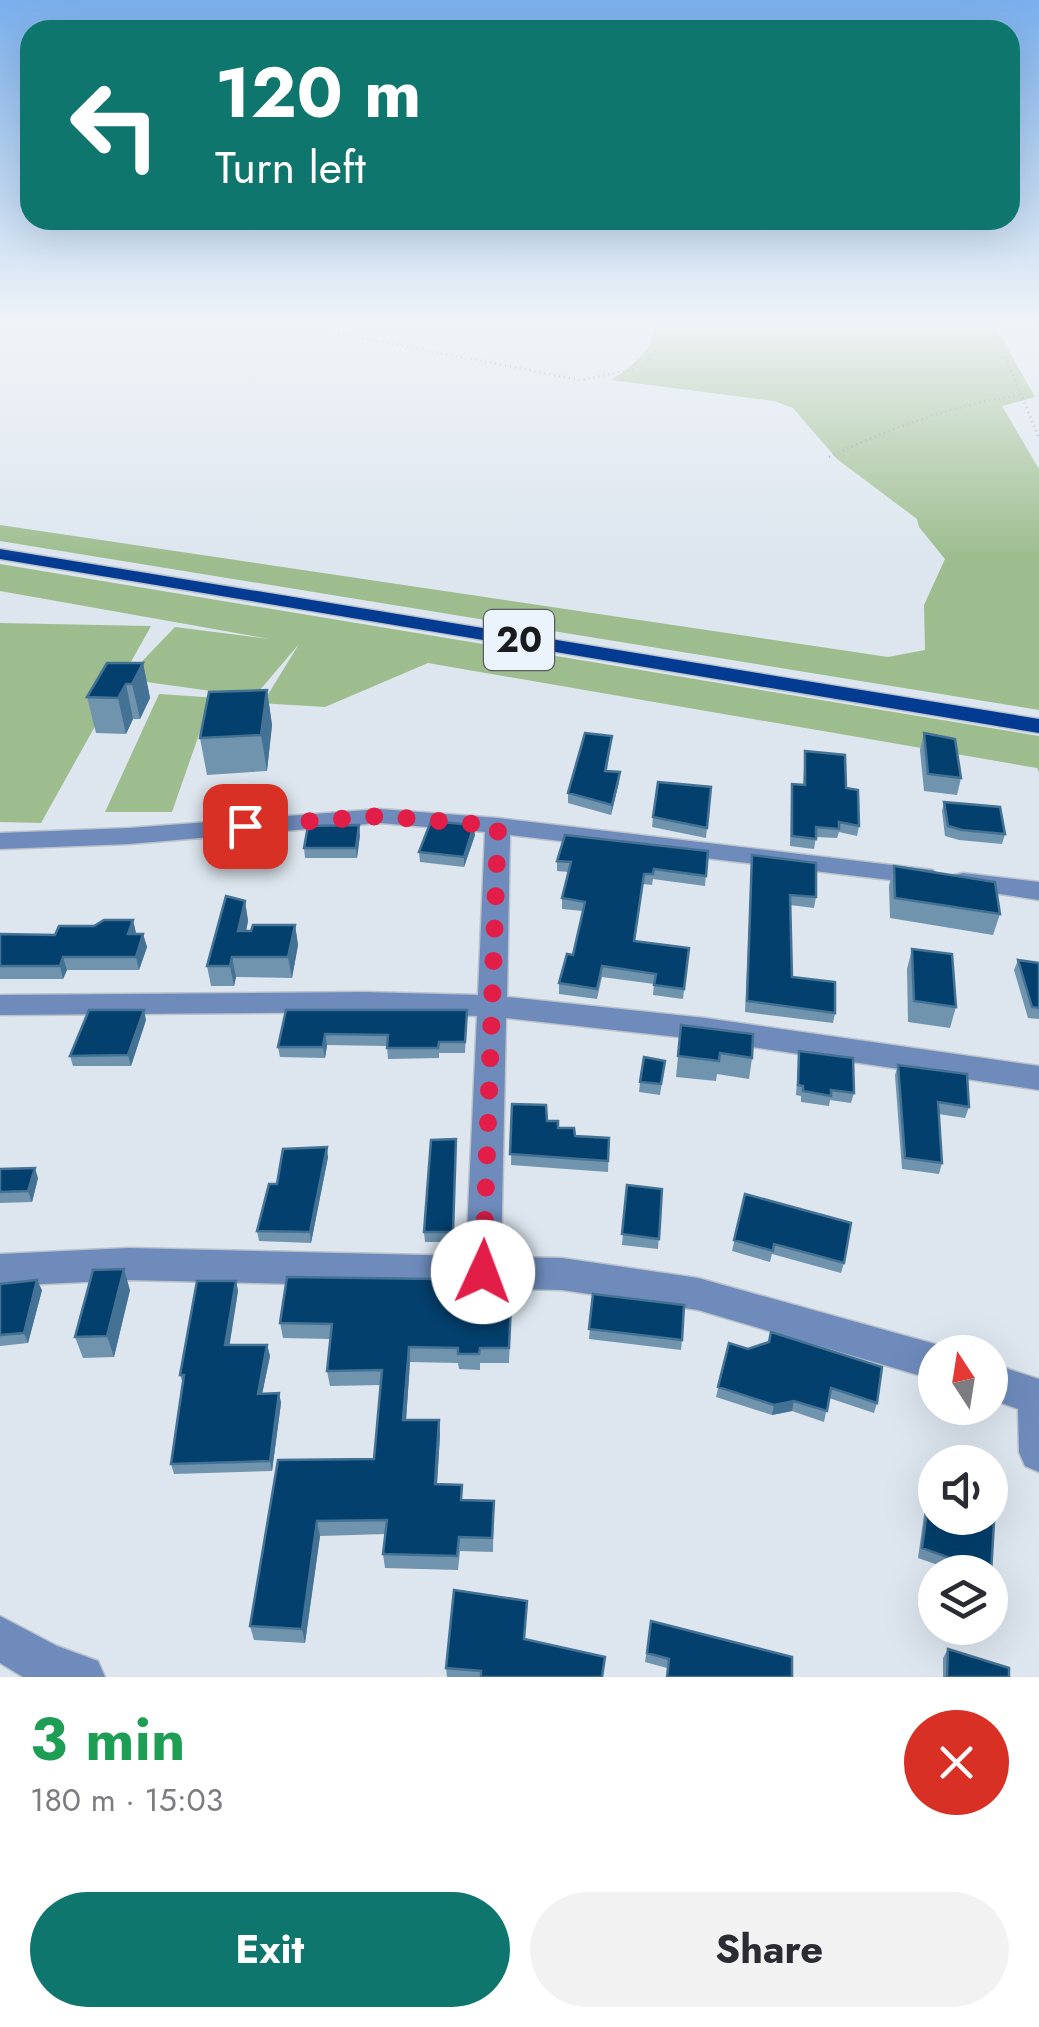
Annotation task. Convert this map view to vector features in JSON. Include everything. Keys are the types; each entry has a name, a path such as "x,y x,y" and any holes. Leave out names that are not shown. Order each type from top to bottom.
{"main road":[{"name":"20","path":"0,554 1039,726"}],"street":[{"path":"0,841 129,836 380,816 772,856 1039,891"},
{"path":"483,1272 498,826"},
{"path":"0,1006 364,1002 491,1006 705,1029 1039,1078"},
{"path":"0,1270 129,1264 562,1274 698,1294 918,1357"},
{"path":"1008,1388 1037,1398 1039,1452"},
{"path":"0,1638 46,1664 82,1677"}],"path":[{"path":"828,456 876,434 977,402"},
{"path":"1025,402 1039,438"}],"green space":[{"path":"777,402 1016,402 1002,406 1039,469 1039,710 0,541 0,525 888,657 925,650 924,605 945,559 917,519 837,459 793,408"},
{"path":"0,564 1039,736 1039,772 1037,768 428,663 325,707 211,700 172,812 105,812 159,694 264,701 299,644 254,697 125,679 175,627 270,639 0,591"},
{"path":"0,623 151,626 41,823 0,822"}],"building":[{"path":"107,663 143,663 132,684 126,684 118,698 87,697"},
{"path":"267,690 261,735 200,738 209,692"},
{"path":"585,733 612,736 605,771 620,772 612,805 568,793"},
{"path":"924,733 955,739 961,778 928,774"},
{"path":"805,751 845,755 846,788 858,790 859,826 839,822 839,829 816,827 816,839 792,836 792,784 805,785"},
{"path":"658,782 711,787 707,828 653,817"},
{"path":"944,802 1000,807 1005,834 948,826"},
{"path":"431,821 474,825 464,857 419,852"},
{"path":"359,825 356,848 304,848 308,826"},
{"path":"565,835 708,851 706,876 654,869 653,874 644,874 634,941 689,948 684,989 654,985 656,974 602,966 597,989 559,983 567,954 573,955 585,902 562,898 571,862 557,861"},
{"path":"752,855 816,863 816,897 790,895 792,977 835,982 835,1013 747,1001"},
{"path":"894,866 995,882 1000,914 895,898"},
{"path":"226,896 245,901 238,931 251,931 253,925 295,925 288,957 232,957 230,966 207,966"},
{"path":"104,920 133,920 128,934 143,934 136,957 63,957 60,966 0,966 0,934 55,935 59,926 94,926"},
{"path":"912,949 952,954 956,1007 914,1001"},
{"path":"1018,960 1039,963 1039,1008 1032,1007"},
{"path":"89,1010 144,1010 128,1055 70,1056"},
{"path":"286,1010 467,1010 465,1042 439,1042 438,1048 387,1048 388,1035 325,1034 323,1047 278,1047"},
{"path":"681,1025 753,1034 752,1058 720,1053 719,1061 678,1056"},
{"path":"799,1051 853,1058 854,1093 831,1090 831,1096 803,1091 803,1086 798,1085"},
{"path":"644,1057 665,1061 661,1084 640,1082"},
{"path":"898,1065 967,1074 969,1107 938,1102 942,1163 905,1158"},
{"path":"512,1104 546,1105 547,1121 558,1121 558,1128 574,1128 575,1136 609,1138 608,1161 510,1154"},
{"path":"456,1139 453,1232 424,1232 431,1140"},
{"path":"327,1147 310,1232 257,1231 269,1184 277,1184 283,1149"},
{"path":"35,1168 28,1191 0,1192 0,1169"},
{"path":"627,1185 662,1189 659,1239 622,1234"},
{"path":"745,1194 851,1223 844,1263 774,1244 773,1251 734,1240"},
{"path":"124,1269 107,1336 75,1337 93,1270"},
{"path":"287,1277 512,1280 509,1348 480,1348 479,1354 458,1354 458,1348 409,1347 403,1420 439,1420 435,1484 462,1485 461,1500 494,1501 492,1538 459,1537 457,1556 383,1554 387,1520 317,1521 302,1629 250,1626 278,1460 374,1459 382,1370 327,1371 332,1324 280,1323"},
{"path":"37,1280 24,1333 0,1335 0,1284"},
{"path":"197,1281 236,1281 225,1345 267,1345 258,1394 279,1393 270,1461 171,1464 184,1375 180,1375"},
{"path":"593,1294 684,1305 682,1340 589,1329"},
{"path":"771,1332 882,1367 877,1403 831,1388 827,1411 794,1401 774,1405 718,1387 729,1343 748,1349 769,1342"},
{"path":"924,1535 993,1535 992,1555 941,1555 922,1548"},
{"path":"454,1590 527,1601 524,1639 605,1657 602,1677 481,1677 481,1671 446,1668"},
{"path":"651,1621 792,1657 792,1677 667,1677 669,1659 647,1653"},
{"path":"948,1649 1009,1668 1009,1677 947,1677"}],"route":[{"path":"245,826 380,816 498,826 483,1272"}]}
